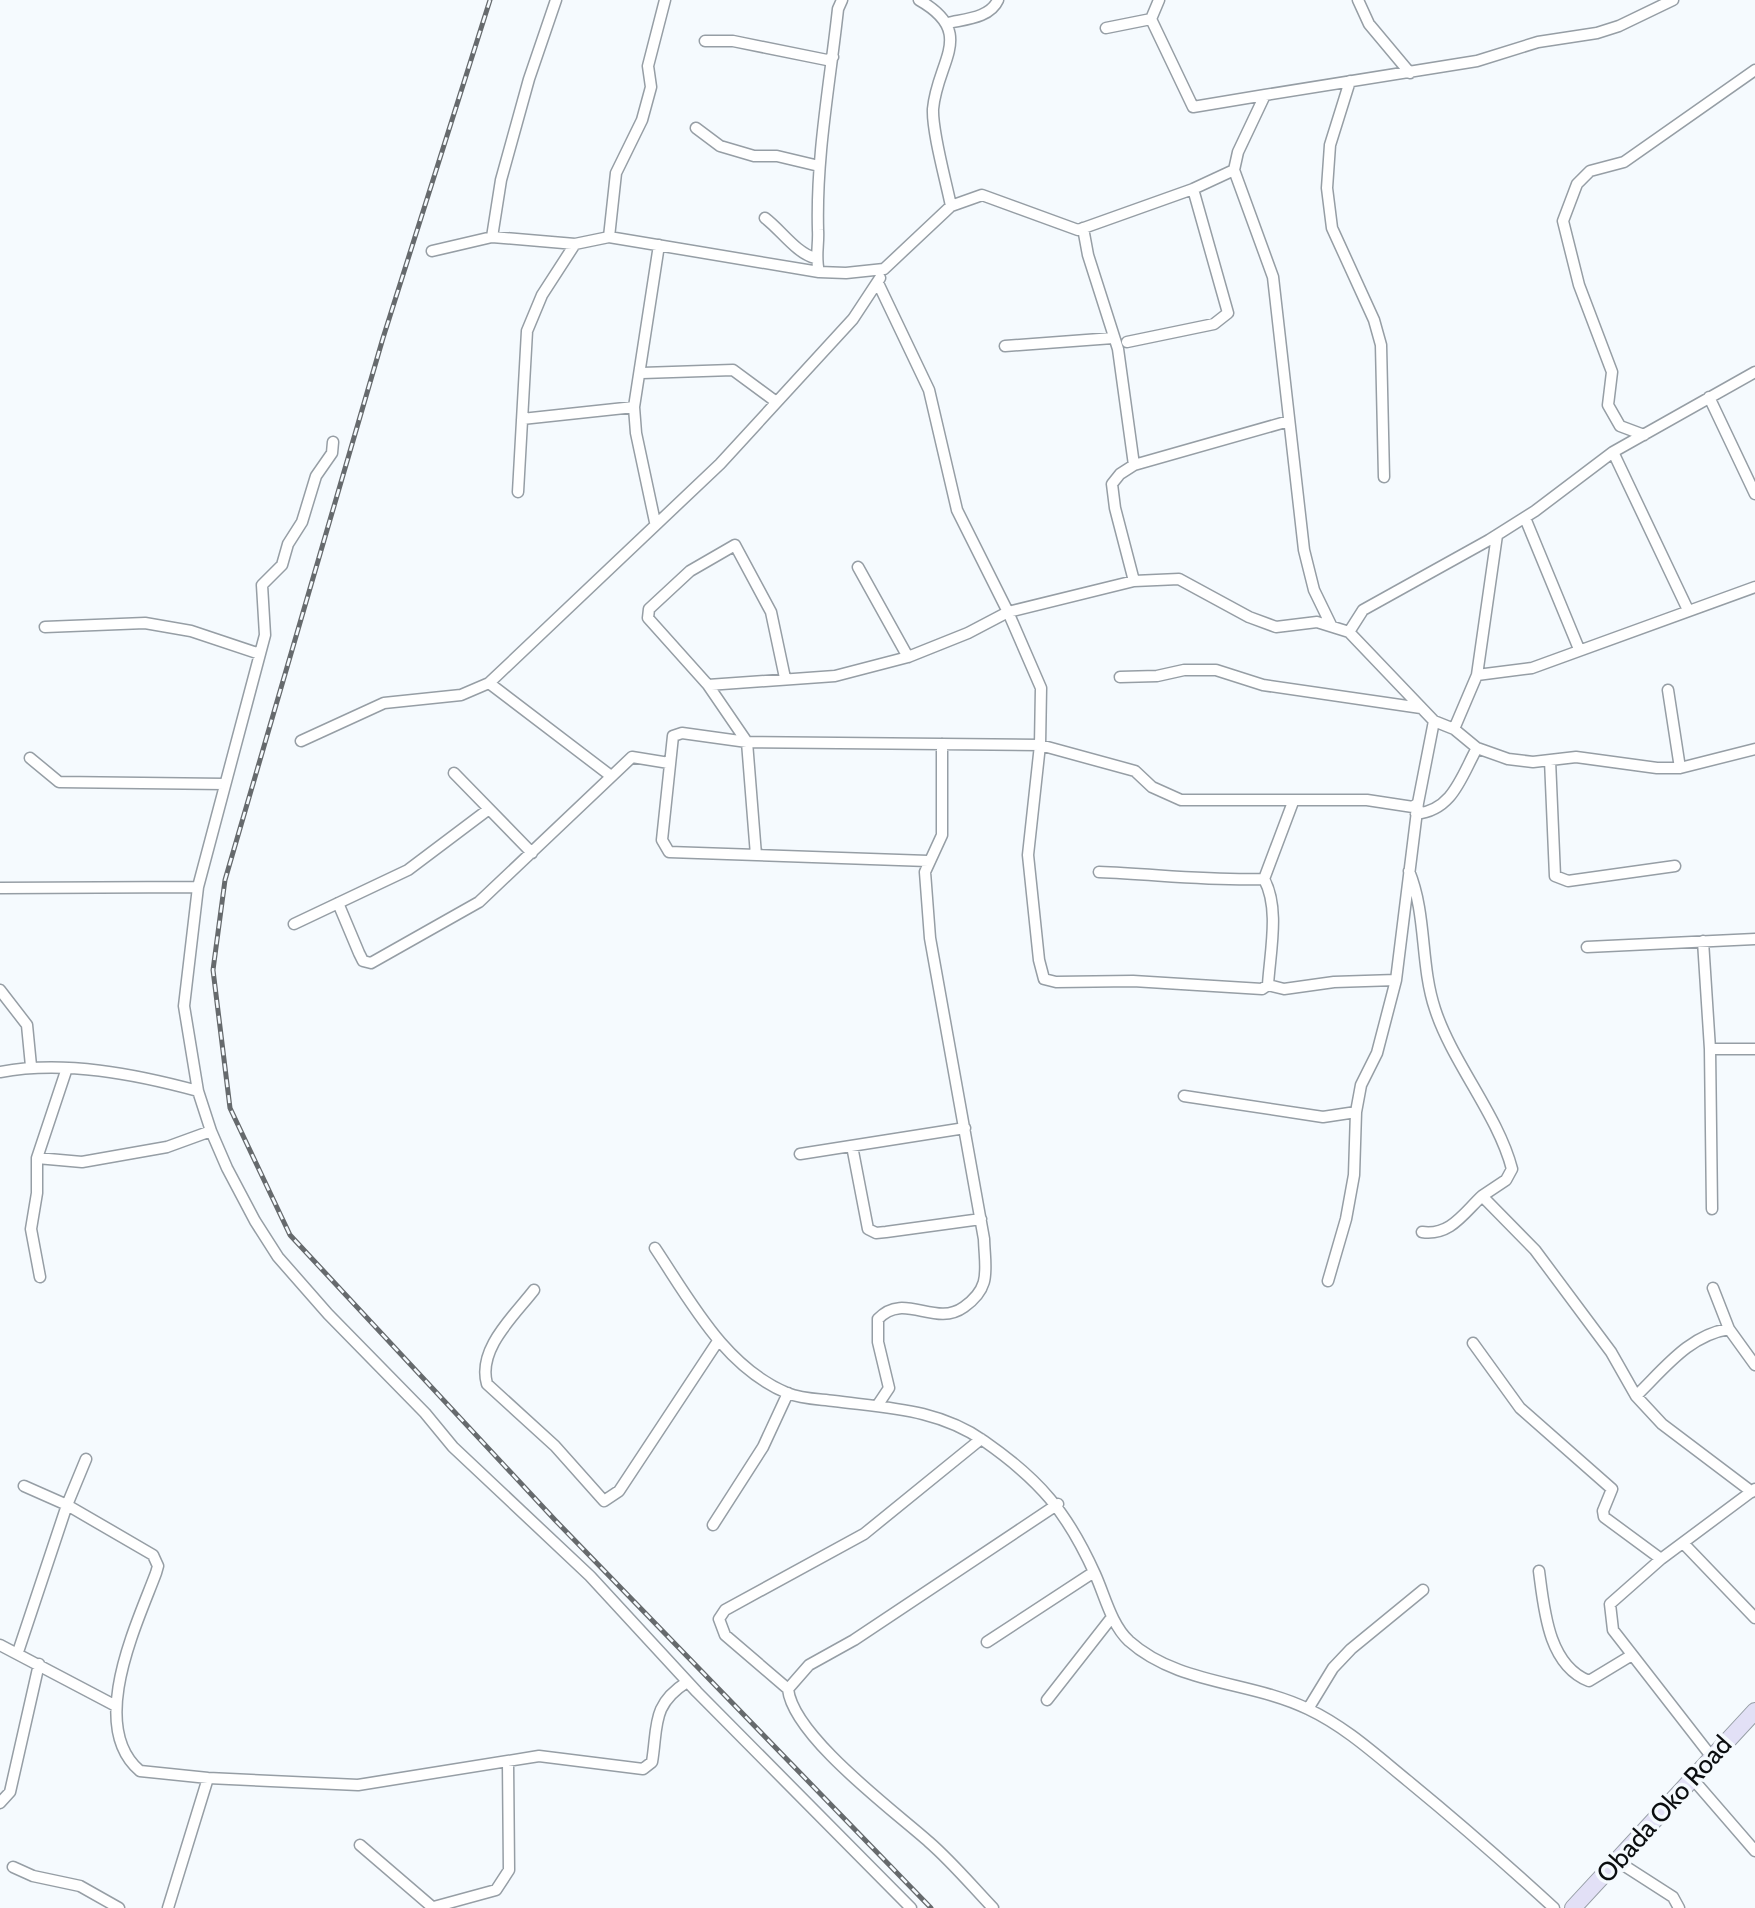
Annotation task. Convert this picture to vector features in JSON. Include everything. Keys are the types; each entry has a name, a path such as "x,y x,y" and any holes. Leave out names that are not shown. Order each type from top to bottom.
{"main road":[{"name":"Obada Oko Road","path":"1573,1908 1691,1777 1755,1711"}],"street":[{"path":"492,237 501,180 529,79 556,0"},
{"path":"609,237 616,173 642,120 651,88 648,66 665,0"},
{"path":"819,272 815,258 818,242 818,166 838,9 842,0"},
{"path":"919,0 936,9 948,23 952,37 933,111 951,206"},
{"path":"948,23 980,16 995,7 998,0"},
{"path":"1159,0 1151,19 1193,107 1477,61 1538,41 1597,33 1619,26 1673,0"},
{"path":"1358,0 1369,24 1410,73"},
{"path":"1106,28 1151,19"},
{"path":"705,41 745,43 827,60 833,57"},
{"path":"1644,435 1620,426 1608,405 1612,372 1579,285 1563,221 1577,184 1590,171 1625,162 1755,70"},
{"path":"1350,81 1330,145 1327,188 1332,228 1374,320 1381,345 1384,477"},
{"path":"1265,95 1238,152 1234,170 1273,278 1304,551 1314,590 1331,625"},
{"path":"696,128 720,146 754,156 778,156 818,166"},
{"path":"301,741 384,703 461,695 489,683 655,522 720,464 853,319 878,283 884,269 951,206 982,195 1078,230 1193,189 1234,170"},
{"path":"1127,342 1214,324 1228,313 1193,189"},
{"path":"765,218 786,234 795,248 815,258"},
{"path":"1083,228 1118,349 1133,465"},
{"path":"432,251 492,237 575,244 609,237 819,272 846,273 884,269"},
{"path":"518,492 527,331 542,295 575,244"},
{"path":"655,522 638,445 634,407 642,373 659,245"},
{"path":"878,283 929,390 957,510 1008,612 1041,688 1040,745 1028,855 1039,960 1044,979 1056,982 1133,981 1262,989 1268,985 1284,989 1334,982 1395,980"},
{"path":"1004,346 1113,338"},
{"path":"642,373 733,370 775,401"},
{"path":"1349,632 1363,610 1525,518 1613,452 1755,372"},
{"path":"1709,397 1755,495"},
{"path":"522,419 634,407"},
{"path":"1135,581 1115,509 1112,484 1133,465 1289,421"},
{"path":"334,442 332,453 316,477 302,522 288,544 282,565 262,585 265,635 198,887 184,1006 198,1091 211,1131 255,1222 278,1257 453,1447 590,1576 687,1682 911,1908"},
{"path":"1613,452 1688,610"},
{"path":"1525,518 1579,649"},
{"path":"1454,729 1476,676 1497,535"},
{"path":"756,855 747,742 708,685 654,627 648,618 649,609 690,571 735,545 771,612 785,678"},
{"path":"859,567 908,657"},
{"path":"708,685 835,676 908,657 968,633 1008,612 1135,581 1179,579 1249,617 1276,627 1317,622 1349,632 1434,721 1454,729 1477,748 1507,759 1533,762 1577,757 1657,768 1681,768 1755,749"},
{"path":"1476,676 1532,668 1755,587"},
{"path":"45,627 145,623 191,631 260,654"},
{"path":"1121,677 1157,676 1184,670 1216,670 1263,685 1421,708"},
{"path":"489,683 611,776"},
{"path":"1668,690 1681,768"},
{"path":"1328,1281 1346,1219 1354,1175 1356,1112 1361,1085 1377,1053 1395,980 1417,808 1434,721"},
{"path":"928,861 669,852 662,840 674,736 682,733 747,742 1040,745 1135,771 1152,787 1181,800 1367,800 1413,807 1430,813 1445,805 1477,748"},
{"path":"877,1406 889,1388 878,1342 878,1319 891,1310 912,1308 940,1317 954,1314 981,1294 986,1281 981,1219 930,937 925,872 942,835 942,744"},
{"path":"338,903 363,961 370,963 479,902 632,757 670,763"},
{"path":"30,758 59,782 225,784"},
{"path":"1550,760 1555,876 1567,881 1675,866"},
{"path":"454,773 532,853"},
{"path":"1264,879 1293,802"},
{"path":"294,924 408,870 489,809"},
{"path":"1409,871 1417,890 1424,967 1435,1010 1512,1169 1506,1180 1482,1196 1446,1230 1436,1234 1422,1232"},
{"path":"1099,872 1211,876 1233,880 1264,879"},
{"path":"1264,879 1270,889 1272,929 1268,985"},
{"path":"0,888 198,887"},
{"path":"1587,947 1755,939"},
{"path":"1703,941 1710,1049 1712,1209"},
{"path":"0,990 27,1025 31,1066"},
{"path":"1710,1049 1755,1049"},
{"path":"0,1072 31,1066 68,1068 164,1082 198,1091"},
{"path":"40,1277 32,1228 37,1193 37,1158 53,1102 68,1068"},
{"path":"1184,1096 1323,1118 1356,1112"},
{"path":"800,1154 965,1128"},
{"path":"37,1158 82,1163 167,1147 211,1131"},
{"path":"852,1146 868,1229 876,1233 981,1219"},
{"path":"1482,1196 1535,1250 1611,1352 1636,1396 1662,1424 1752,1492 1755,1506"},
{"path":"655,1248 718,1341 758,1377 788,1393 935,1415 981,1439 1026,1472 1058,1504 1094,1572 1112,1617 1127,1639 1160,1665 1268,1691 1343,1728 1487,1846 1554,1908"},
{"path":"1713,1288 1729,1329 1755,1365"},
{"path":"534,1290 489,1349 485,1361 487,1384 555,1446 604,1501 619,1491 718,1341"},
{"path":"1636,1396 1693,1342 1710,1332 1729,1329"},
{"path":"1473,1343 1520,1408 1612,1489 1603,1511 1604,1517 1661,1559"},
{"path":"713,1525 763,1447 788,1393"},
{"path":"981,1439 864,1534 725,1610 719,1619 725,1635 788,1689 794,1709 820,1743 932,1844 993,1908"},
{"path":"18,1652 67,1506 86,1459"},
{"path":"24,1486 67,1506 153,1555 157,1561 156,1573 123,1660 116,1706 122,1744 132,1764 140,1771 208,1778 358,1785 539,1756 643,1769 652,1762 655,1717 672,1691 687,1682"},
{"path":"1711,1756 1613,1630 1610,1604 1661,1559 1752,1492"},
{"path":"788,1689 809,1665 854,1640 1058,1504"},
{"path":"1684,1544 1755,1618"},
{"path":"1539,1571 1546,1622 1558,1651 1573,1670 1590,1681 1632,1656"},
{"path":"987,1642 1094,1572"},
{"path":"1308,1709 1342,1658 1423,1590"},
{"path":"1047,1700 1112,1617"},
{"path":"0,1645 18,1652 116,1706"},
{"path":"0,1803 10,1792 39,1664"},
{"path":"360,1845 431,1907 496,1889 503,1883 509,1870 508,1762"},
{"path":"1691,1777 1755,1851"},
{"path":"168,1908 208,1778"},
{"path":"1617,1861 1673,1898 1679,1908"},
{"path":"13,1867 33,1876 80,1886 119,1908"}],"railway":[{"path":"490,0 383,338 225,880 213,970 230,1108 290,1235 555,1520 931,1908"}]}
